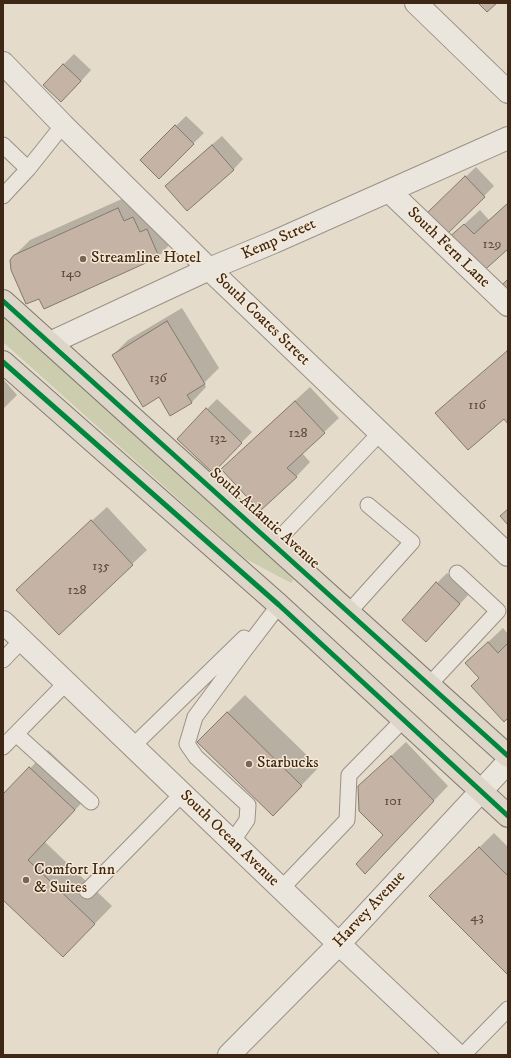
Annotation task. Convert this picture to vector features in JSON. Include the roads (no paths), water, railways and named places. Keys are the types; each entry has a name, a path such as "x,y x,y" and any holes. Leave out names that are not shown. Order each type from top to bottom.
{"main road":[{"name":"South Atlantic Avenue","path":"3,301 508,756"},
{"path":"3,362 279,605 508,816"}],"street":[{"path":"416,3 508,92"},
{"name":"South Coates Street","path":"3,63 63,125 210,269 508,555"},
{"name":"Kemp Street","path":"50,343 210,269 508,138"},
{"name":"South Fern Lane","path":"389,191 508,305"},
{"name":"South Ocean Avenue","path":"3,622 132,747 457,1055"},
{"name":"Harvey Avenue","path":"229,1055 339,944 508,762"}],"lane":[{"path":"3,196 28,169 63,125"},
{"path":"3,145 28,169"},
{"path":"273,544 380,433"},
{"path":"348,613 412,542 368,505"},
{"path":"429,685 498,611 457,573"},
{"path":"132,747 279,605"},
{"path":"232,842 247,820 248,805 196,757 187,744 195,717 279,605"},
{"path":"3,660 22,640"},
{"path":"3,747 66,683"},
{"path":"281,889 347,820 348,775 403,720"},
{"path":"16,734 91,802"},
{"path":"87,891 182,794"},
{"path":"463,1055 508,1009"}],"place":[{"name":"Streamline Hotel","path":"83,259"},
{"name":"Starbucks","path":"249,764"},
{"name":"Comfort Inn & Suites","path":"26,880"}]}
